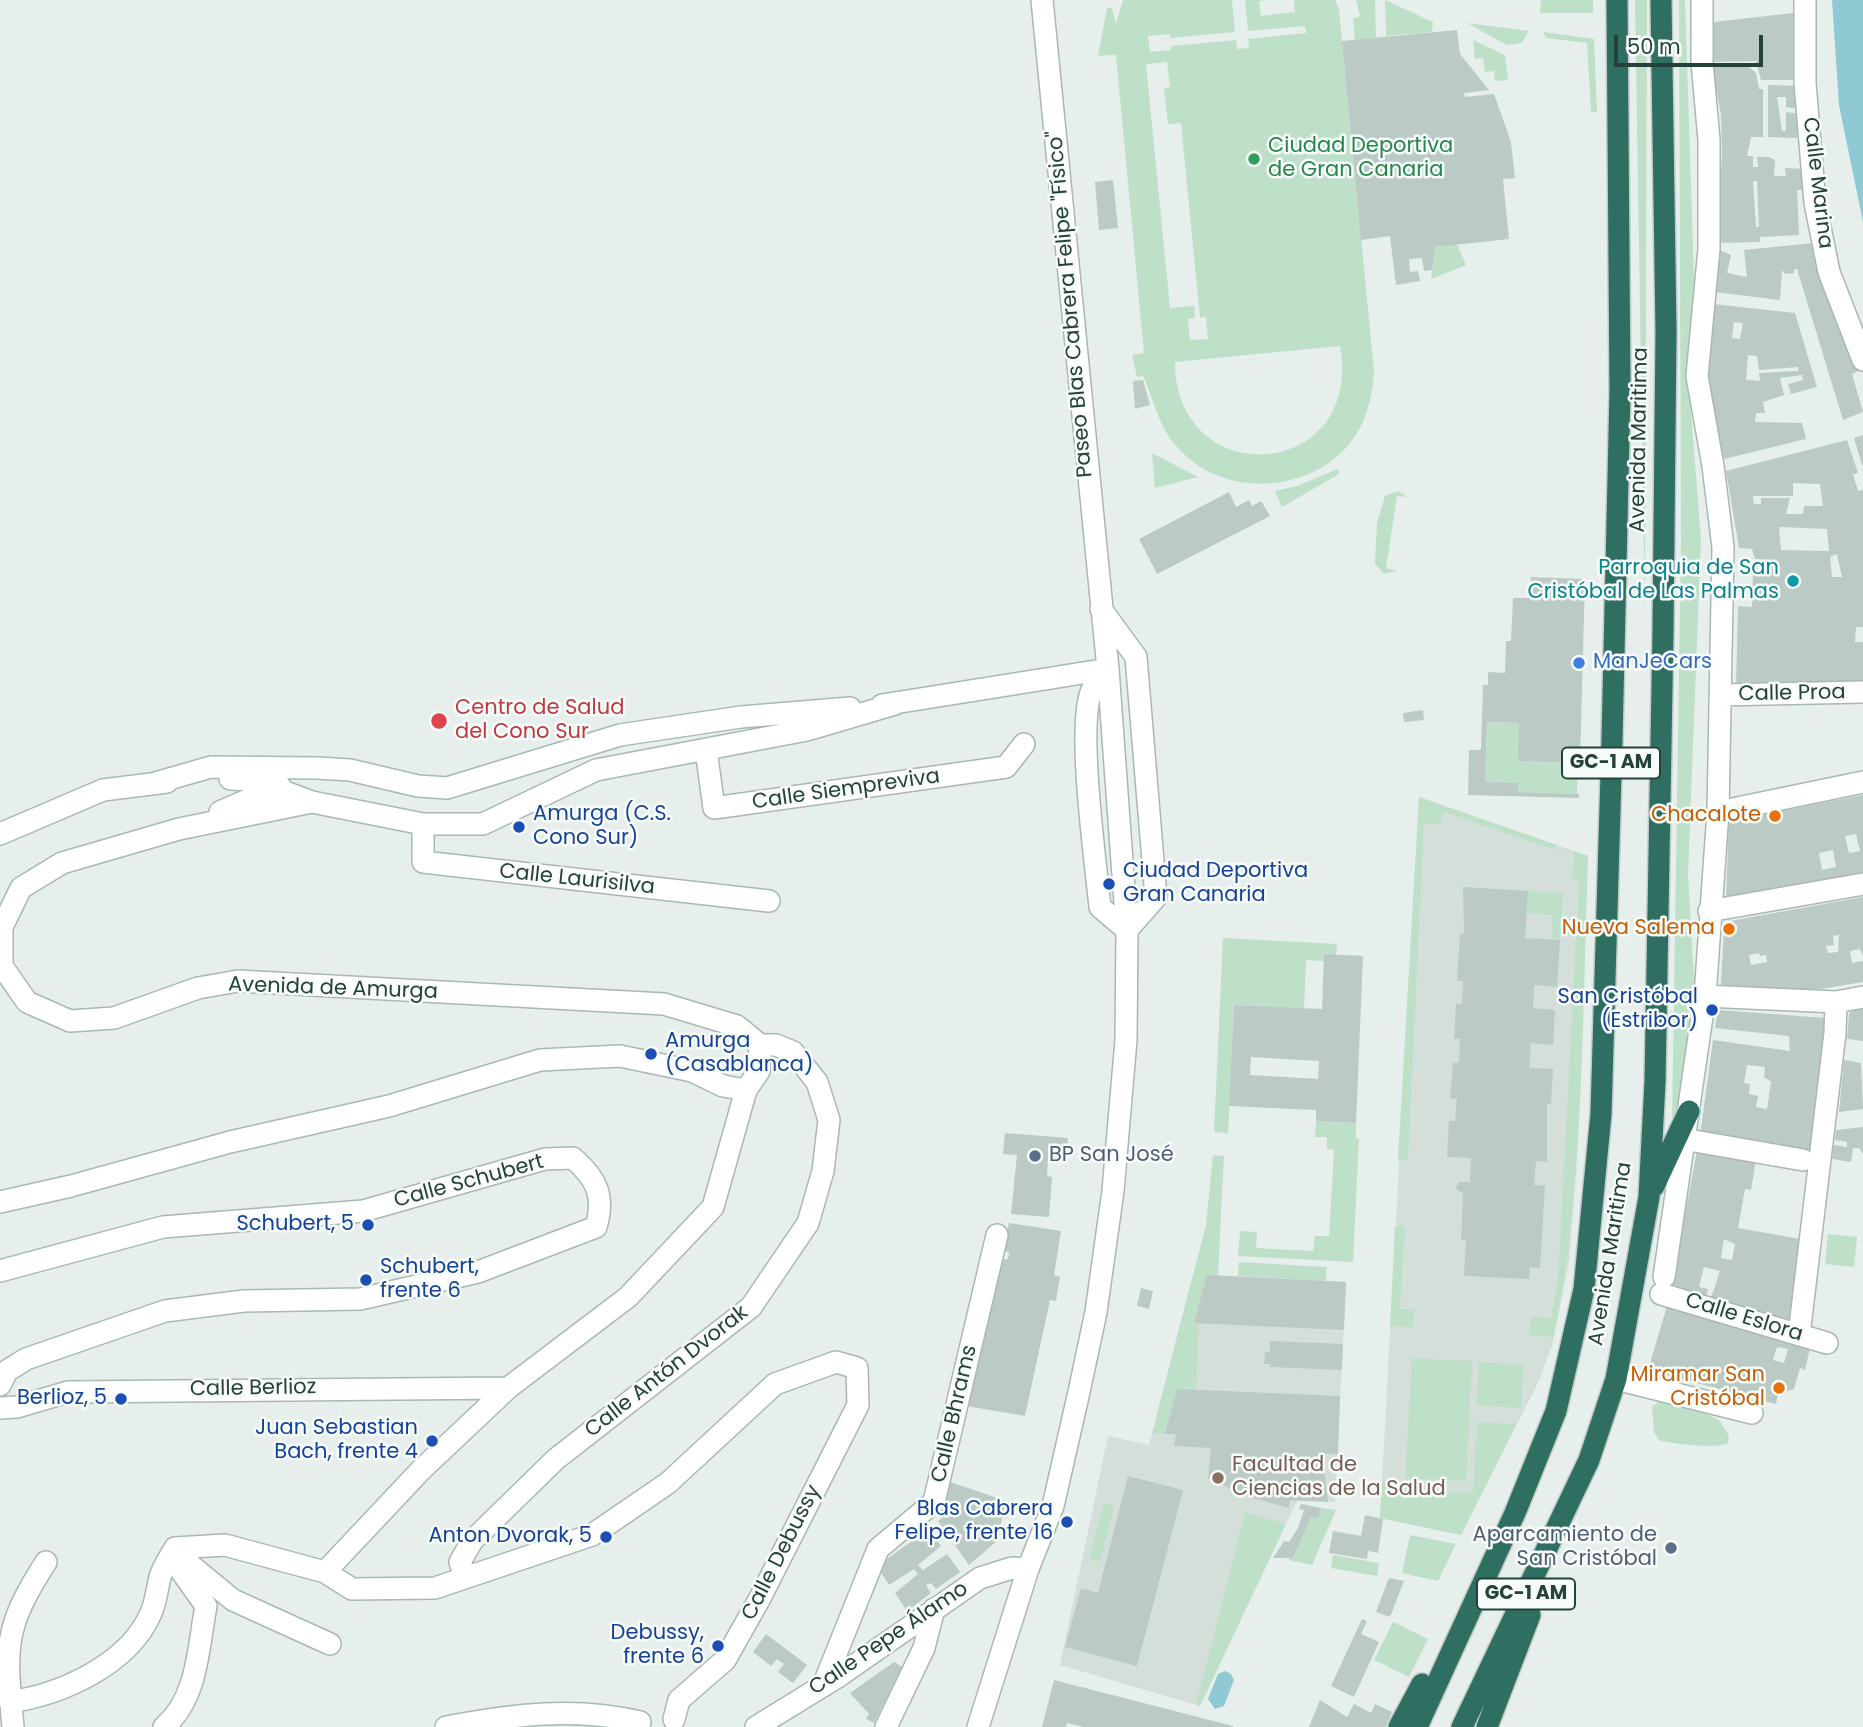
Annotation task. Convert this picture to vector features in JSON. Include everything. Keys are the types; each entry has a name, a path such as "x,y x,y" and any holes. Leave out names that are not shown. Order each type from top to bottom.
{"highway":[{"name":"Avenida Maritima","path":"1417,1727 1515,1513 1556,1411 1584,1289 1601,1114 1620,391 1617,0"},
{"name":"Avenida Maritima","path":"1462,1727 1589,1460 1616,1379 1648,1198 1655,1082 1664,576 1666,331 1661,0"},
{"path":"1648,1198 1689,1111"},
{"path":"1487,1727 1589,1460"},
{"path":"1399,1727 1515,1513"}],"street":[{"name":"Paseo Blas Cabrera Felipe \"Físico\"","path":"978,1727 1028,1569 1059,1484 1104,1256 1113,1191 1126,1040 1127,930 1108,669 1042,0"},
{"path":"1702,0 1702,62 1709,140 1709,249 1697,376 1713,466 1723,547 1717,812 1705,996 1684,1139 1803,1160"},
{"name":"Calle Marina","path":"1805,0 1805,83 1815,203 1829,272 1863,360"},
{"name":"Paseo Blas Cabrera Felipe \"Físico\"","path":"1101,608 1136,657 1141,705 1156,897 1127,930"},
{"path":"1127,930 1100,907 1086,716 1092,691 1108,669 1141,705"},
{"name":"Avenida de Amurga","path":"179,830 317,768 350,770 418,786 447,788 620,734 741,717 895,704 1108,669"},
{"path":"1050,680 1076,694 1086,716"},
{"name":"Calle Proa","path":"1720,695 1863,692"},
{"name":"Avenida de Amurga","path":"760,1045 737,1026 664,1004 238,981 198,988 114,1018 70,1021 27,1002 2,966 2,927 21,888 62,863 179,830 312,802 423,824 483,824 596,770 807,730 895,704"},
{"name":"Calle Siempreviva","path":"706,750 714,808 1006,767 1024,744"},
{"path":"155,783 211,767 317,768"},
{"path":"225,778 239,804"},
{"path":"0,834 103,790 155,783 225,778 253,780 312,802"},
{"path":"1717,812 1863,782"},
{"name":"Calle Laurisilva","path":"423,824 423,862 769,901"},
{"path":"1709,911 1863,884"},
{"path":"1705,996 1836,1002 1863,997"},
{"path":"1799,1335 1835,1033 1836,1002"},
{"path":"325,1572 421,1470 508,1388 628,1297 713,1207 746,1090 759,1071 760,1045"},
{"name":"Calle Antón Dvorak","path":"465,1577 460,1562 472,1541 509,1502 556,1459 751,1307 808,1223 823,1171 829,1120 817,1082 793,1052 776,1045 760,1045"},
{"path":"0,1202 71,1186 230,1142 389,1106 540,1060 620,1056 692,1071 723,1086 746,1090"},
{"name":"Calle Eslora","path":"1684,1139 1662,1285 1827,1343"},
{"name":"Calle Schubert","path":"0,1271 163,1227 363,1211 545,1159 573,1158 594,1176 601,1209 596,1227 478,1272 360,1299 244,1301 166,1311 26,1359 8,1371 0,1385"},
{"name":"Calle Bhrams","path":"823,1686 878,1549 934,1502 997,1235"},
{"name":"Calle Debussy","path":"465,1577 592,1535 668,1483 775,1384 836,1362 857,1368 858,1405 760,1598 725,1660 679,1700 678,1723"},
{"path":"1616,1379 1752,1413"},
{"name":"Calle Berlioz","path":"0,1408 17,1408 68,1392 508,1388"},
{"path":"175,1548 225,1545 325,1572 352,1589 435,1588 465,1577"},
{"path":"10,1702 65,1688 113,1659 137,1639 152,1612 161,1574 175,1548"},
{"path":"175,1548 198,1574 233,1600 330,1644"},
{"path":"164,1727 180,1714 191,1690 206,1606 179,1568 175,1548"},
{"path":"13,1727 6,1663 12,1623 46,1562"},
{"name":"Calle Pepe Álamo","path":"756,1727 823,1686 934,1609 995,1571 1028,1569"},
{"path":"886,1727 924,1648 934,1609"},
{"path":"446,1727 513,1715 567,1712 604,1713 638,1725 656,1715 678,1723"}],"shaded area":[{"path":"1419,797 1588,856 1576,1176 1569,1262 1552,1346 1537,1385 1461,1535 1380,1518"},
{"name":"Facultad de Ciencias de la Salud","path":"1193,1274 1346,1282 1335,1502 1297,1501 1200,1706 1060,1665 1108,1436 1149,1445"}],"green space":[{"path":"1123,0 1232,0 1235,32 1170,38 1170,34 1148,36 1150,52 1171,50 1171,46 1236,40 1237,49 1249,48 1248,39 1306,33 1305,26 1248,31 1245,0 1270,0 1259,1 1261,16 1295,12 1294,0 1335,0 1339,10 1374,371 1373,386 1360,428 1345,449 1326,465 1303,476 1279,482 1254,483 1229,479 1206,470 1176,446 1159,418 1143,376 1137,377 1132,355 1144,353 1116,55 1098,56 1107,8 1112,8 1116,24","holes":["1167,62 1170,87 1164,88 1168,124 1181,123 1200,318 1206,317 1208,339 1190,340 1188,319 1195,318 1194,306 1170,308 1146,64","1340,346 1340,391 1324,424 1298,445 1266,454 1234,450 1204,434 1183,405 1175,362"]},
{"path":"1356,0 1375,0 1376,38 1355,40 1353,19 1360,16"},
{"path":"1385,0 1433,22 1432,32 1386,36"},
{"path":"1541,0 1593,0 1593,13 1540,13"},
{"path":"1635,0 1647,0 1645,611"},
{"path":"1679,0 1685,0 1694,280 1688,374 1701,540 1688,874 1694,979 1681,1096 1672,1123 1681,543"},
{"path":"1467,23 1529,31 1522,43 1507,45"},
{"path":"1543,32 1594,39 1597,112 1591,112 1587,43 1546,38"},
{"path":"1473,40 1505,55 1508,80 1495,81 1494,71 1485,72 1483,58 1475,59"},
{"path":"1457,244 1466,265 1431,279 1435,247"},
{"path":"1152,453 1198,477 1155,488"},
{"path":"1338,469 1339,474 1282,507 1275,491 1297,486"},
{"path":"1398,491 1407,497 1397,496 1386,568 1397,571 1384,574 1375,564 1377,523 1385,496"},
{"path":"1487,722 1519,723 1519,761 1578,763 1577,794 1518,792 1518,783 1485,782"},
{"path":"1419,797 1557,845 1555,850 1444,812 1440,824 1424,824 1408,1160 1398,1159"},
{"path":"1575,851 1588,856 1580,1097 1572,1218 1554,1337 1529,1335 1531,1317 1551,1318 1558,1279 1579,884 1572,876"},
{"path":"1528,891 1563,893 1560,940 1552,939 1553,915 1527,913"},
{"path":"1223,938 1337,944 1336,955 1324,961 1306,960 1304,1009 1234,1005 1228,1133 1214,1132"},
{"path":"1316,1121 1356,1123 1356,1138 1359,1138 1353,1262 1238,1256 1240,1231 1257,1232 1256,1248 1313,1251 1315,1236 1329,1236 1334,1150 1327,1149 1327,1137 1315,1137"},
{"path":"1213,1155 1224,1156 1218,1275 1207,1275 1195,1322 1199,1322 1196,1390 1177,1389 1165,1434 1152,1434 1206,1225"},
{"path":"1395,1226 1405,1226 1400,1309 1414,1310 1413,1327 1390,1326"},
{"path":"1828,1234 1857,1237 1854,1267 1825,1264"},
{"path":"1239,1262 1327,1267 1326,1281 1238,1276"},
{"path":"1412,1358 1472,1361 1466,1481 1405,1478"},
{"path":"1479,1362 1524,1365 1521,1408 1476,1405"},
{"path":"1662,1399 1720,1421 1729,1436 1728,1443 1706,1446 1659,1440 1654,1432 1652,1407"},
{"path":"1477,1422 1516,1424 1461,1535 1380,1518 1382,1482 1397,1483 1397,1488 1473,1493"},
{"path":"1104,1503 1114,1506 1100,1562 1089,1559"},
{"path":"1321,1508 1336,1510 1312,1565 1289,1560 1293,1558 1311,1517 1318,1518"},
{"path":"1245,1512 1286,1524 1200,1706 1196,1705"},
{"path":"1410,1535 1456,1544 1438,1581 1402,1573"},
{"path":"1333,1555 1379,1563 1377,1576 1331,1568"},
{"path":"1393,1622 1428,1639 1409,1677 1374,1660"}],"water":[{"path":"1832,0 1863,0 1863,222 1839,105"},
{"path":"1225,1671 1231,1674 1234,1680 1224,1706 1215,1709 1208,1699 1218,1674"}],"building":[{"path":"1793,13 1796,23 1798,80 1761,80 1756,61 1712,62 1707,31 1714,22"},
{"path":"1457,30 1460,54 1489,90 1464,93 1465,97 1494,94 1511,142 1515,178 1503,179 1509,239 1435,247 1432,270 1424,271 1422,258 1409,259 1410,272 1418,271 1420,281 1396,285 1390,236 1361,240 1342,41"},
{"path":"1712,65 1747,65 1756,73 1759,89 1763,89 1763,137 1751,137 1747,156 1753,156 1753,167 1758,167 1757,157 1769,157 1775,160 1774,176 1786,176 1785,168 1807,169 1806,190 1797,190 1799,235 1760,237 1760,242 1717,243 1722,155 1721,115","holes":["1753,181 1757,181 1759,227 1756,227"]},
{"path":"1768,85 1799,86 1798,109 1786,107 1786,97 1777,97 1782,131 1786,131 1786,112 1802,114 1801,122 1797,122 1797,138 1768,137"},
{"path":"1113,180 1118,228 1099,230 1095,182"},
{"path":"1814,243 1842,317 1835,319 1836,325 1843,323 1860,370 1852,374 1863,412 1843,420 1797,269 1794,269 1794,273 1785,274 1782,270 1780,300 1714,292 1719,250 1731,255 1727,273 1747,277 1744,250"},
{"path":"1713,304 1795,313 1817,387 1791,394 1788,384 1803,380 1802,375 1780,378 1784,395 1763,402 1765,413 1756,413 1755,422 1802,423 1806,439 1724,459 1707,377","holes":["1734,322 1743,323 1740,339 1732,338","1748,355 1757,356 1759,370 1798,367 1798,371 1759,373 1760,381 1746,380"]},
{"path":"1143,380 1150,405 1135,409 1133,381"},
{"path":"1863,435 1863,465 1862,465 1854,438"},
{"path":"1847,440 1858,473 1853,474 1858,491 1863,490 1863,627 1856,627 1855,642 1863,642 1863,683 1736,686 1738,606 1752,607 1753,570 1766,571 1766,560 1755,559 1752,549 1739,548 1726,471","holes":["1793,483 1820,484 1823,506 1804,506 1803,514 1786,514 1790,498 1761,498 1761,504 1754,504 1753,496 1793,496","1779,527 1827,529 1829,551 1781,550","1837,554 1842,577 1832,577 1830,557"]},
{"path":"1229,492 1236,507 1249,500 1252,506 1261,501 1270,516 1157,574 1139,539"},
{"path":"1531,577 1585,579 1580,763 1518,761 1519,723 1487,722 1485,782 1518,783 1518,792 1579,794 1579,798 1468,795 1469,750 1481,750 1483,685 1488,685 1488,672 1505,673 1506,641 1511,641 1513,598 1530,598"},
{"path":"1423,710 1424,720 1404,722 1403,713"},
{"path":"1863,795 1863,873 1726,899 1729,821","holes":["1856,834 1860,851 1849,853 1845,836","1833,850 1836,867 1822,870 1819,853"]},
{"path":"1463,887 1528,891 1525,938 1560,940 1557,987 1534,985 1533,1008 1555,1010 1553,1045 1531,1043 1529,1068 1553,1069 1551,1104 1547,1104 1547,1162 1536,1161 1534,1185 1545,1186 1540,1268 1530,1267 1529,1279 1464,1276 1466,1240 1461,1240 1463,1194 1456,1189 1458,1182 1470,1182 1471,1158 1447,1157 1449,1121 1455,1121 1457,1099 1450,1098 1453,1063 1459,1063 1460,1039 1454,1039 1456,1004 1462,1004 1463,981 1457,981 1460,934 1464,934"},
{"path":"1863,897 1863,956 1860,949 1850,951 1852,963 1863,961 1863,982 1797,993 1726,988 1721,984 1724,928 1730,921","holes":["1839,935 1838,952 1828,953 1826,946 1834,945 1833,936","1759,953 1760,956 1766,955 1767,962 1751,965 1749,955"]},
{"path":"1324,954 1363,956 1356,1123 1316,1121 1316,1110 1229,1106 1234,1005 1322,1009","holes":["1251,1057 1319,1061 1318,1079 1250,1075"]},
{"path":"1863,1006 1863,1041 1847,1039 1849,1014 1855,1007"},
{"path":"1718,1010 1826,1018 1810,1155 1700,1136 1713,1040 1790,1051 1789,1036 1715,1028","holes":["1747,1065 1765,1067 1764,1077 1771,1082 1767,1109 1756,1107 1758,1096 1749,1094 1750,1084 1744,1083"]},
{"path":"1844,1060 1861,1063 1863,1109 1839,1112"},
{"path":"1863,1127 1863,1154 1859,1148 1853,1148 1851,1162 1832,1159 1834,1145 1847,1147 1847,1142 1835,1140 1836,1130"},
{"path":"1005,1133 1068,1138 1066,1160 1048,1158 1047,1176 1052,1177 1049,1217 1011,1214 1017,1155 1003,1154"},
{"path":"1697,1150 1756,1160 1751,1190 1745,1189 1738,1228 1800,1239 1789,1323 1711,1298 1720,1271 1704,1267 1699,1287 1708,1289 1706,1296 1672,1286","holes":["1724,1239 1735,1244 1732,1260 1721,1258"]},
{"path":"1009,1223 1061,1231 1054,1275 1060,1277 1056,1301 1050,1300 1025,1416 967,1406 1001,1260 1008,1259 1009,1252 1003,1251"},
{"path":"1207,1275 1346,1282 1344,1330 1194,1323"},
{"path":"1141,1288 1153,1291 1149,1309 1137,1306"},
{"path":"1667,1306 1811,1343 1805,1370 1800,1368 1794,1389 1778,1394 1776,1404 1648,1370","holes":["1777,1347 1788,1349 1784,1363 1773,1360"]},
{"path":"1270,1341 1343,1344 1342,1370 1270,1367 1270,1364 1264,1364 1265,1352 1270,1352"},
{"path":"1177,1389 1340,1396 1338,1454 1318,1453 1317,1469 1324,1469 1328,1502 1290,1500 1289,1508 1243,1495 1208,1478 1211,1448 1174,1446 1176,1434 1165,1434"},
{"path":"1128,1476 1183,1490 1137,1666 1065,1647 1081,1588 1098,1593"},
{"path":"950,1482 1006,1501 997,1541 969,1565 938,1521 942,1518"},
{"path":"1301,1504 1321,1508 1318,1518 1311,1517 1293,1558 1273,1558 1284,1541 1289,1542 1298,1528 1304,1510 1299,1509"},
{"path":"1365,1515 1383,1519 1378,1553 1368,1551 1367,1559 1329,1553 1333,1531 1361,1536"},
{"path":"929,1529 941,1546 918,1565 923,1570 947,1554 960,1572 936,1589 931,1583 926,1585 931,1593 907,1611 895,1593 918,1574 914,1569 889,1585 877,1566"},
{"path":"1389,1578 1404,1581 1390,1617 1376,1612"},
{"path":"1362,1619 1367,1621 1361,1634 1379,1642 1354,1697 1331,1686"},
{"path":"766,1634 807,1665 793,1683 778,1672 784,1664 777,1659 771,1666 753,1652"},
{"path":"894,1662 902,1667 874,1723 866,1719 869,1714 850,1693"},
{"path":"1054,1680 1233,1727 1084,1727 1067,1723 1066,1727 1042,1727"},
{"path":"1320,1700 1347,1717 1354,1704 1371,1713 1375,1704 1392,1712 1386,1727 1309,1727"}],"place":[{"name":"Ciudad Deportiva de Gran Canaria","path":"1254,159"},
{"name":"Parroquia de San Cristóbal de Las Palmas","path":"1793,581"},
{"name":"ManJeCars","path":"1579,663"},
{"name":"Centro de Salud del Cono Sur","path":"439,721"},
{"name":"Chacalote","path":"1775,816"},
{"name":"Amurga (C.S. Cono Sur)","path":"519,827"},
{"name":"Ciudad Deportiva Gran Canaria","path":"1109,884"},
{"name":"Nueva Salema","path":"1729,929"},
{"name":"San Cristóbal (Estribor)","path":"1712,1010"},
{"name":"Amurga (Casablanca)","path":"651,1054"},
{"name":"BP San José","path":"1035,1156"},
{"name":"Schubert, 5","path":"368,1225"},
{"name":"Schubert, frente 6","path":"366,1280"},
{"name":"Miramar San Cristóbal","path":"1779,1388"},
{"name":"Berlioz, 5","path":"121,1399"},
{"name":"Juan Sebastian Bach, frente 4","path":"432,1441"},
{"name":"Facultad de Ciencias de la Salud","path":"1218,1478"},
{"name":"Blas Cabrera Felipe, frente 16","path":"1067,1522"},
{"name":"Anton Dvorak, 5","path":"606,1537"},
{"name":"Aparcamiento de San Cristóbal","path":"1671,1548"},
{"name":"Debussy, frente 6","path":"718,1646"}]}
